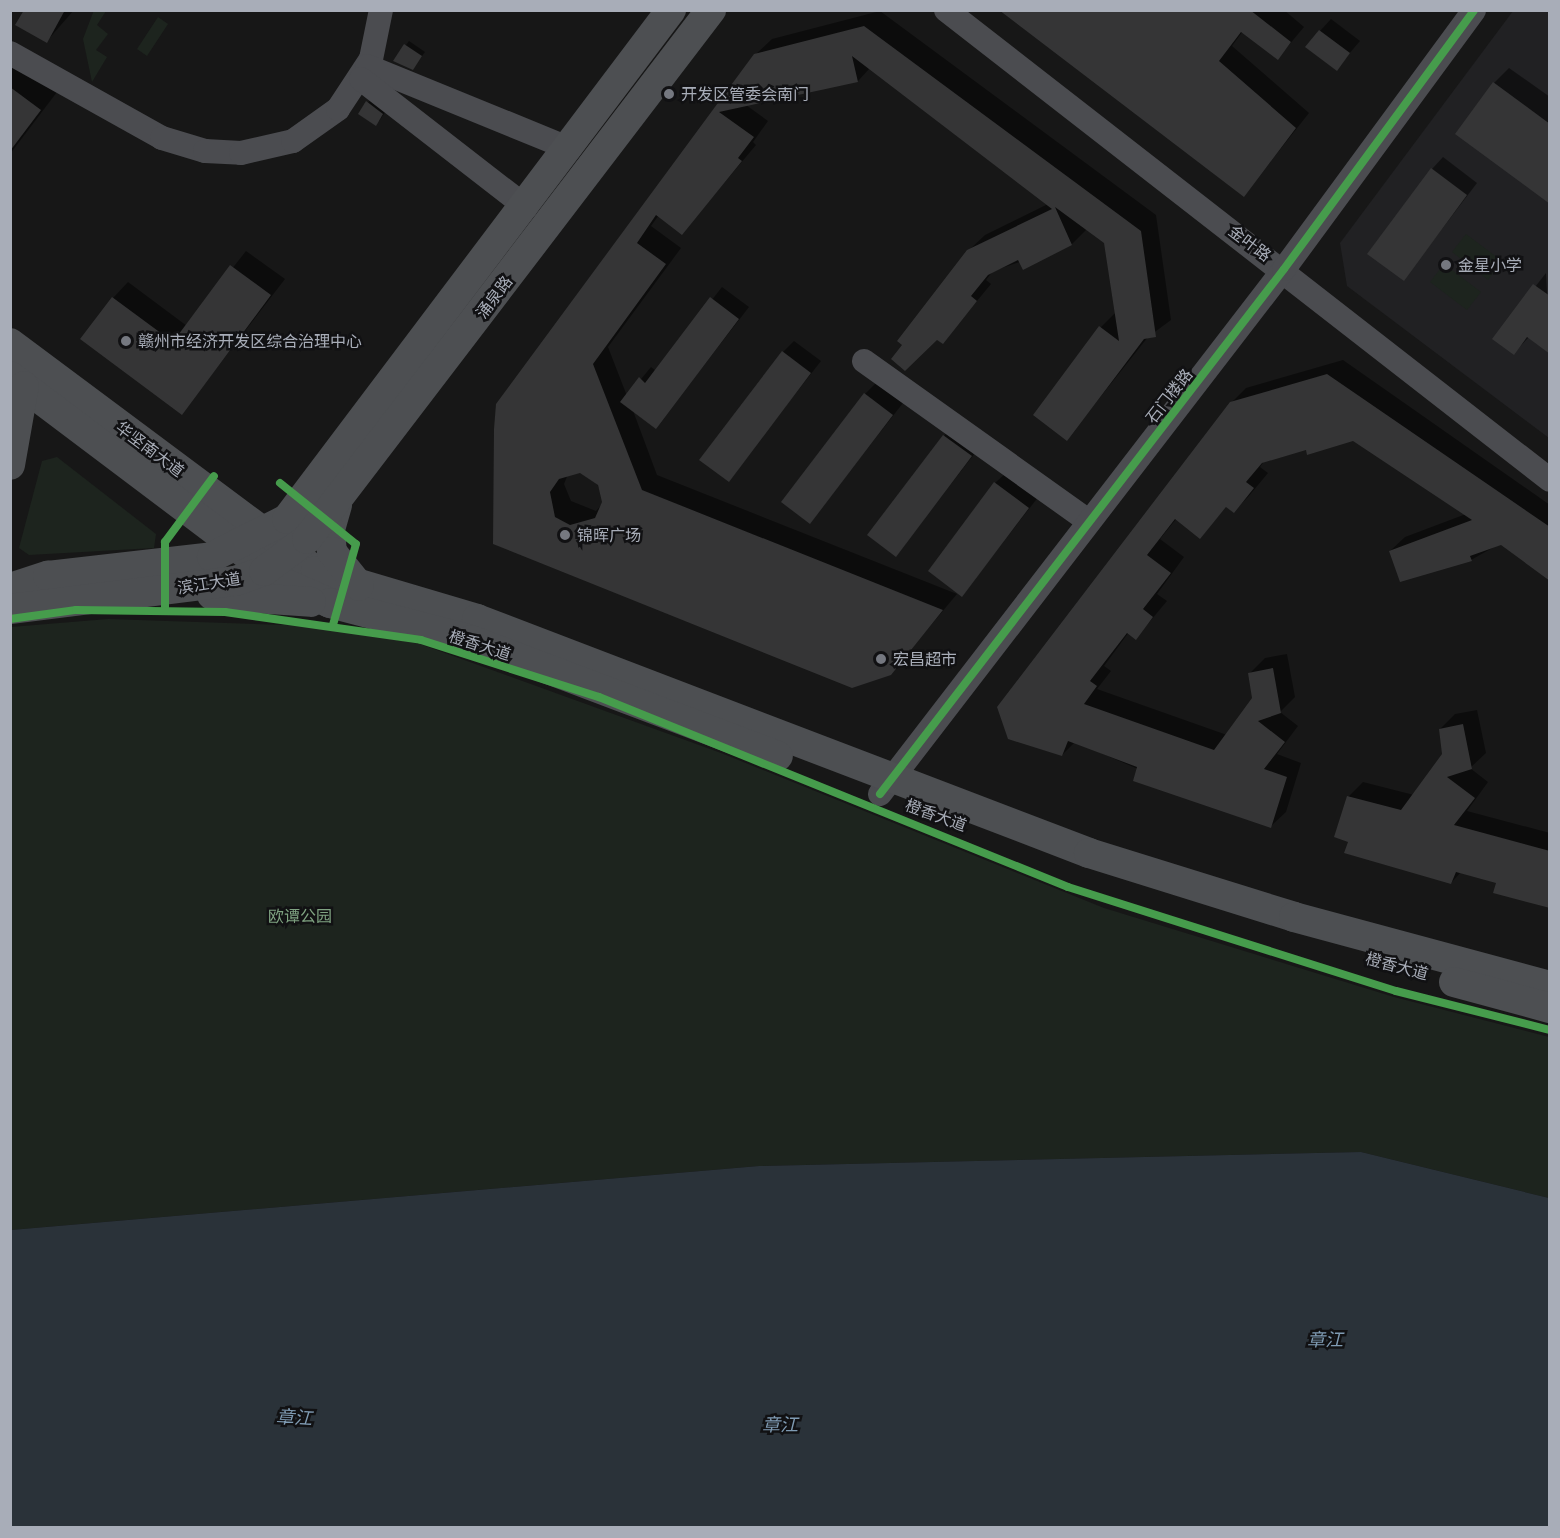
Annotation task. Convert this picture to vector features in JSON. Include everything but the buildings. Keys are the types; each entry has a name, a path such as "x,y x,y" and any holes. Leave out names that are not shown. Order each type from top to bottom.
{"main road":[{"name":"涌泉路","path":"234,548 264,534 304,502 570,149 671,10"},
{"name":"涌泉路","path":"264,571 289,553 341,498 711,10"},
{"name":"华坚南大道","path":"10,343 289,553"},
{"path":"10,465 17,381"},
{"name":"华坚南大道","path":"17,381 264,571"},
{"path":"341,498 331,518 330,541 342,572 359,586"},
{"name":"滨江大道","path":"10,588 48,576 212,557 234,548"},
{"name":"橙香大道","path":"289,553 316,571 359,586 477,619 887,786 1082,869 1289,937 1550,1008"},
{"name":"滨江大道","path":"10,609 235,581 264,571"},
{"name":"橙香大道","path":"264,571 330,603 471,640 887,786 1089,853 1263,898 1550,986"},
{"path":"122,595 330,603"}],"street":[{"path":"10,53 162,138 223,153 276,147 309,132 338,109 364,73 381,10"},
{"name":"金叶路","path":"946,10 1284,269 1550,480"},
{"name":"石门楼路","path":"887,786 1088,521 1284,269 1474,10"},
{"path":"364,73 570,149"},
{"path":"364,73 526,207"},
{"path":"864,361 1088,521"}],"shaded area":[{"name":"金星小学","path":"1513,11 1549,11 1549,438 1347,286 1340,243"}],"green space":[{"path":"94,10 106,11 97,25 108,34 96,50 107,57 92,82 83,39"},
{"path":"158,17 168,24 147,56 137,49"},
{"path":"1466,234 1502,261 1488,280 1452,252"},
{"path":"1444,264 1481,292 1467,310 1430,282"},
{"path":"57,457 156,534 154,548 29,555 19,548 42,461"},
{"name":"欧谭公园","path":"108,619 315,626 420,644 721,753 1104,908 1394,997 1549,1037 1549,1198 1361,1152 759,1166 11,1230 11,627"}],"water":[{"name":"章江","path":"1361,1152 1549,1198 1549,1527 11,1527 11,1230 759,1166"}],"cycle path":[{"path":"880,794 1284,269 1474,10"},
{"path":"165,610 165,542 214,476"},
{"path":"280,483 356,544 333,625"},
{"path":"10,619 76,610 225,612 421,640 599,697 1068,887 1396,991 1550,1030"}],"place":[{"name":"开发区管委会南门","path":"669,94"},
{"name":"金星小学","path":"1446,265"},
{"name":"赣州市经济开发区综合治理中心","path":"126,341"},
{"name":"锦晖广场","path":"565,535"},
{"name":"宏昌超市","path":"881,659"}]}
